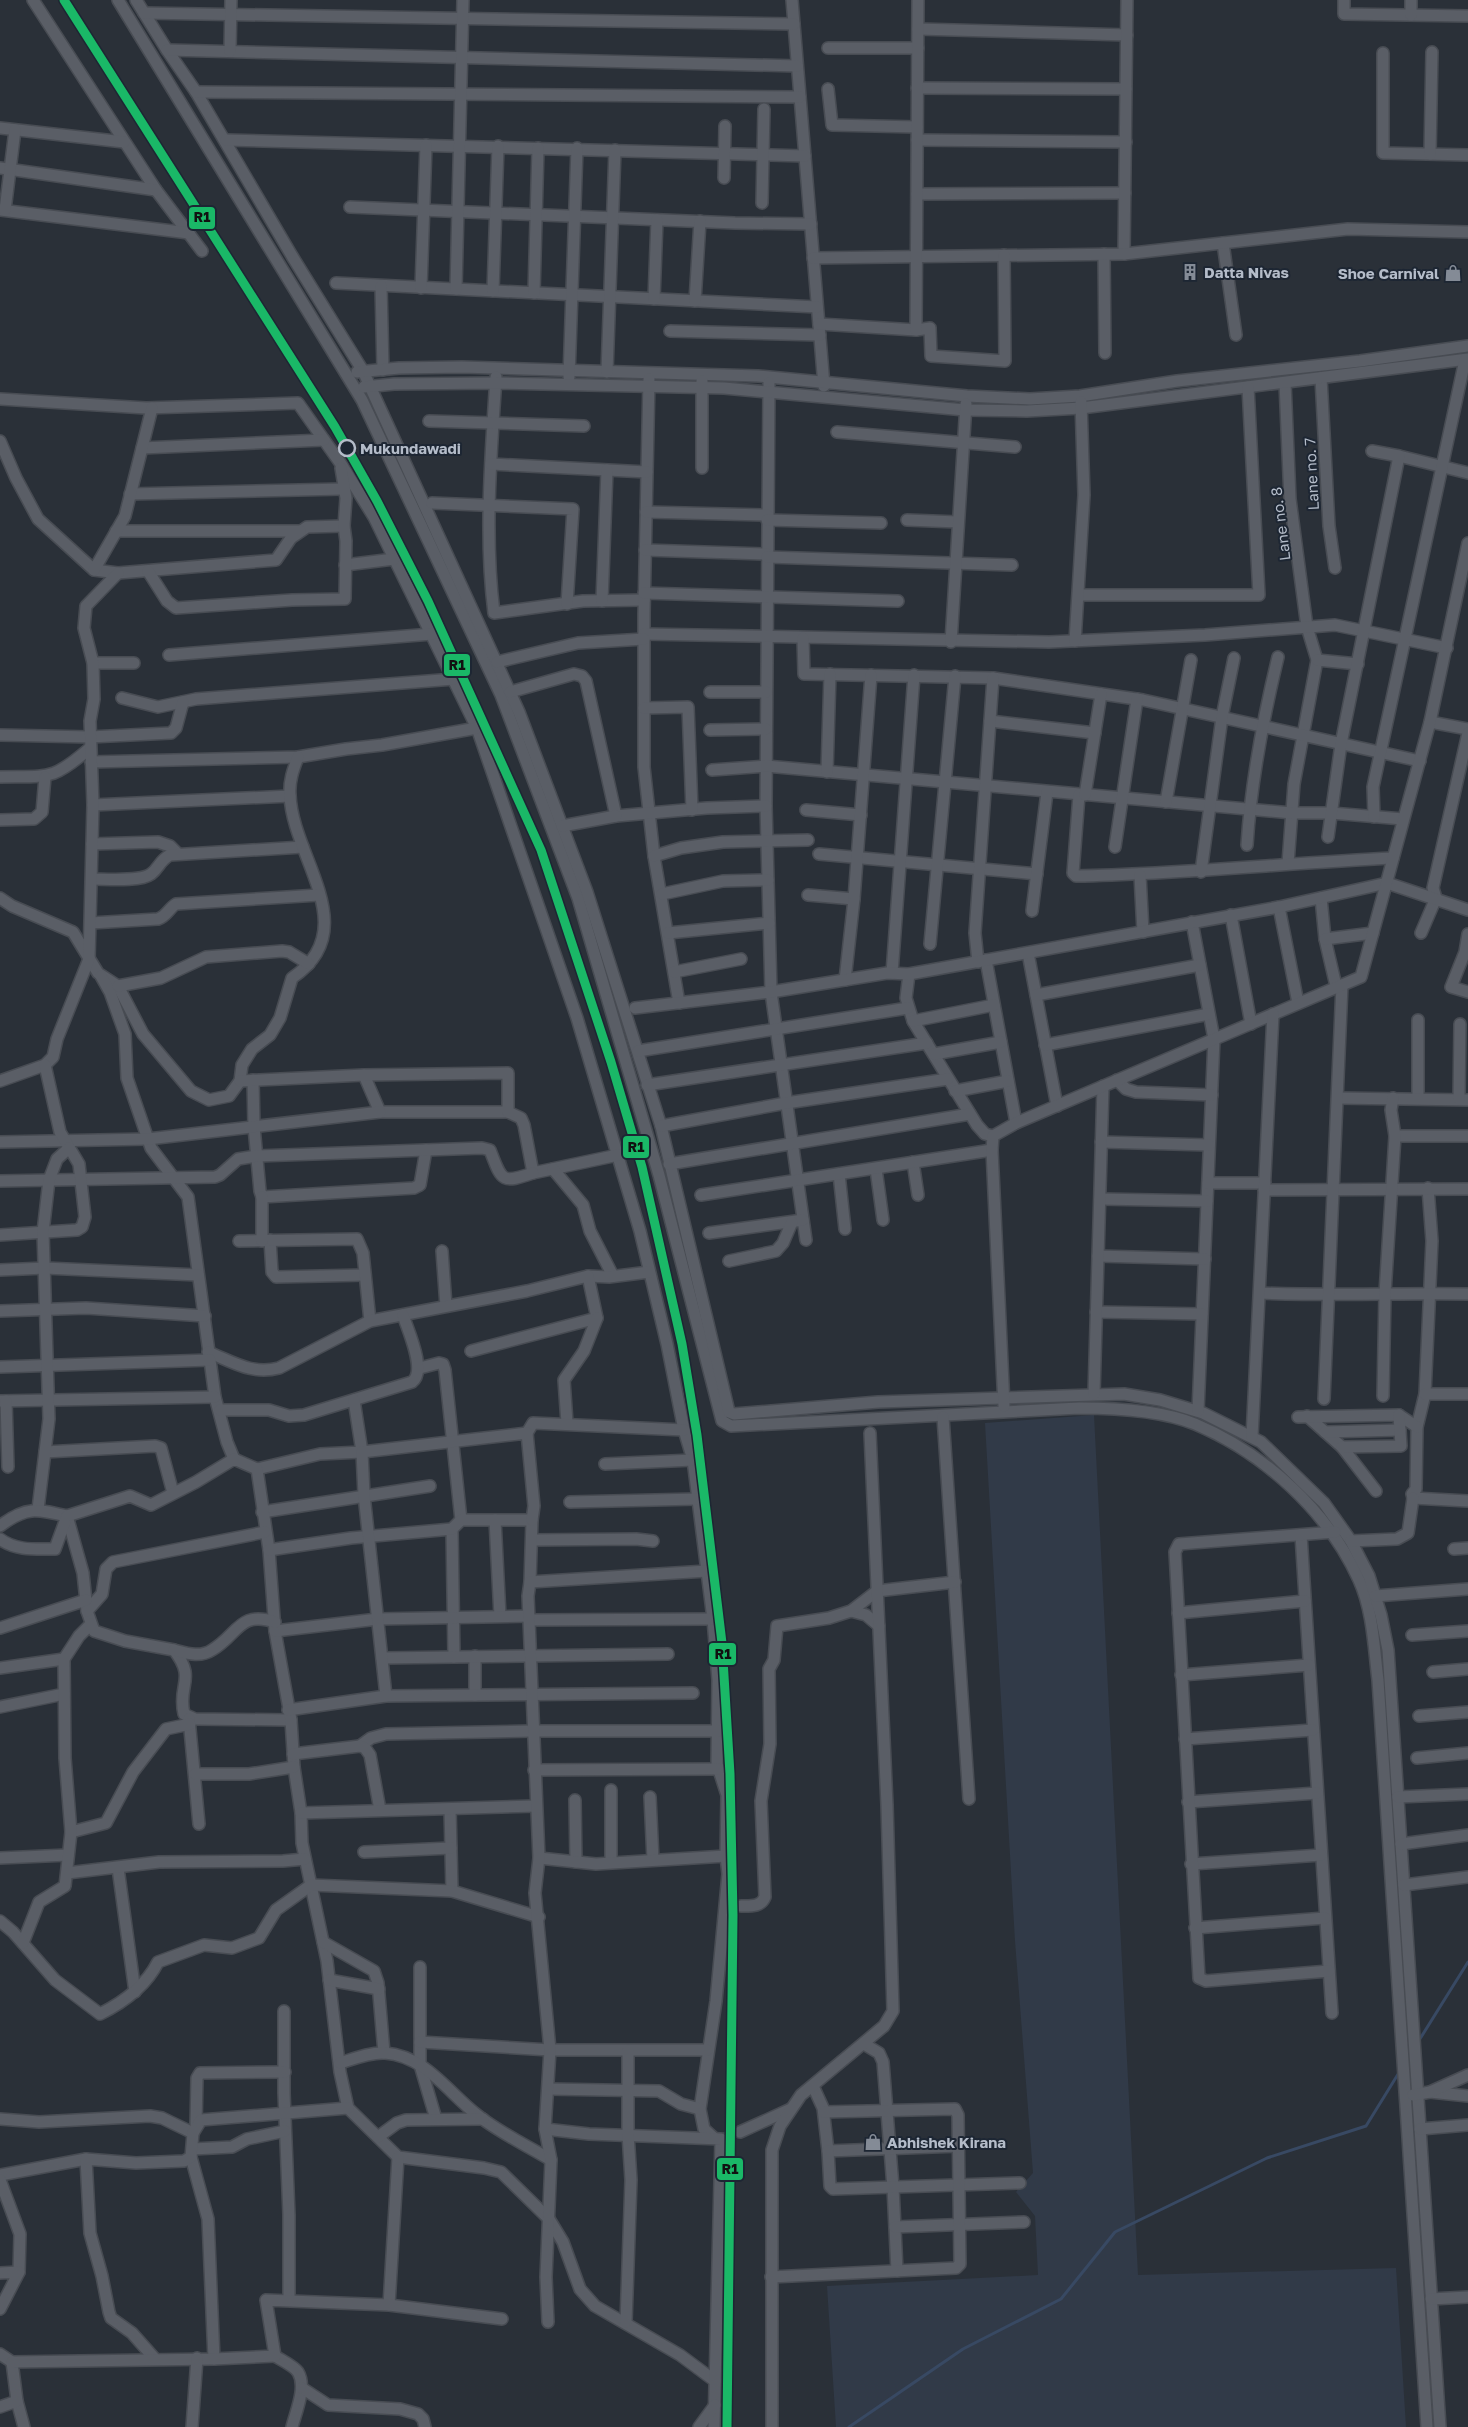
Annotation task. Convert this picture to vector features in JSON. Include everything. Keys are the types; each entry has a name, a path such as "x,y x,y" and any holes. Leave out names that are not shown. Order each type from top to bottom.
{"street":[{"path":"33,0 156,190 202,251"},
{"path":"118,0 356,389 501,695 578,898 659,1175 722,1421 731,1426 1116,1408 1194,1423 1244,1450 1277,1474 1319,1516 1360,1581 1370,1617 1379,1690 1427,2427"},
{"path":"136,0 226,140 292,256 363,371 477,624 510,692 587,892 638,1051 661,1126 727,1409 734,1414"},
{"path":"230,51 231,0"},
{"path":"456,290 463,0"},
{"path":"792,0 824,396"},
{"path":"916,330 918,0"},
{"path":"1124,254 1127,0"},
{"path":"1344,0 1344,14 1468,16"},
{"path":"1411,0 1411,15"},
{"path":"144,13 794,24"},
{"path":"918,29 1127,35"},
{"path":"828,48 918,48"},
{"path":"167,50 798,66"},
{"path":"1430,154 1432,52"},
{"path":"1383,53 1383,152 1468,155"},
{"path":"917,88 1126,89"},
{"path":"828,89 832,125 917,127"},
{"path":"196,92 800,97"},
{"path":"762,203 764,109"},
{"path":"724,178 725,126"},
{"path":"0,128 124,142"},
{"path":"15,130 6,168 2,210 189,233"},
{"path":"226,140 577,148 805,156"},
{"path":"917,140 1126,142"},
{"path":"420,288 426,145"},
{"path":"493,291 498,146"},
{"path":"534,293 538,148"},
{"path":"569,385 577,148"},
{"path":"607,372 615,150"},
{"path":"6,168 156,190"},
{"path":"916,194 1125,193"},
{"path":"350,207 658,220 811,224"},
{"path":"654,299 658,220"},
{"path":"695,301 700,221"},
{"path":"813,258 1124,254 1348,229 1468,232"},
{"path":"1223,243 1236,335"},
{"path":"1104,254 1105,354"},
{"path":"670,330 916,330 930,328 931,356 1005,361 1004,255"},
{"path":"336,283 817,307"},
{"path":"381,286 383,370"},
{"path":"346,373 383,370 496,368 702,374 823,381 967,396 1016,399 1080,396 1178,381 1468,346"},
{"path":"1369,359 1371,371"},
{"path":"356,389 371,386 495,383 702,387 767,390 966,410 1026,411 1081,408 1466,359 1441,466 1373,787 1374,817"},
{"path":"494,613 490,584 489,505 496,368"},
{"path":"649,373 644,596 644,767 654,856 662,894 679,1003"},
{"path":"702,374 702,468"},
{"path":"770,377 767,390 766,842 771,992 797,1181 797,1221 806,1240"},
{"name":"Lane no. 7","path":"1321,378 1329,526 1335,568"},
{"name":"Lane no. 8","path":"1286,383 1290,499 1307,627 1317,660"},
{"path":"1079,595 1259,595 1248,387"},
{"path":"951,642 967,396"},
{"path":"1075,641 1084,494 1080,396"},
{"path":"0,399 152,408 298,403 341,464 374,518 454,679 476,728 578,1018 618,1155 649,1272 692,1460 714,1618 718,1680 718,1769 727,1795 726,1856 732,1907 707,2050 700,2109 704,2129 714,2138"},
{"path":"94,570 125,516 152,408"},
{"path":"429,421 584,426"},
{"path":"837,432 1015,447"},
{"path":"142,448 324,440"},
{"path":"0,441 16,478 38,519 94,570 118,573 276,560 291,538 307,527 344,526"},
{"path":"1372,451 1468,473"},
{"path":"1328,837 1342,744 1399,456"},
{"path":"148,571 167,601 176,608 292,600 345,599 346,542 344,526 346,498 341,464"},
{"path":"491,464 647,472"},
{"path":"602,601 607,470"},
{"path":"130,494 344,490"},
{"path":"432,503 573,509 567,604"},
{"path":"646,512 881,523"},
{"path":"907,520 958,522"},
{"path":"116,531 300,531"},
{"path":"909,974 906,992 908,1008 913,1021 970,1114 985,1134 993,1136 1016,1123 1360,977 1430,722 1468,543"},
{"path":"645,550 1012,565"},
{"path":"345,565 394,559"},
{"path":"0,1081 45,1065 53,1057 57,1039 89,959 94,806 90,742 94,699 93,663 84,628 86,606 118,573"},
{"path":"477,624 494,613 644,596 898,601"},
{"path":"497,662 578,643 644,636 766,636 951,642 1075,641 1335,625 1446,648"},
{"path":"170,655 432,634"},
{"path":"803,638 804,674 994,678 1137,699 1380,754 1420,761"},
{"path":"1247,845 1249,809 1261,726 1278,657"},
{"path":"1201,872 1222,717 1234,658"},
{"path":"1166,802 1191,660"},
{"path":"1288,863 1302,735 1317,660 1358,664"},
{"path":"93,663 134,663"},
{"path":"510,692 574,674 582,676 586,681 616,816"},
{"path":"827,772 830,674"},
{"path":"845,980 858,858 871,675"},
{"path":"892,973 914,675"},
{"path":"930,944 955,676"},
{"path":"994,678 975,933 994,1004 1016,1123"},
{"path":"122,698 158,707 206,698 454,679"},
{"path":"710,692 766,692"},
{"path":"1101,694 1082,795 1075,875 1140,875 1201,872 1288,863 1393,858"},
{"path":"1115,847 1137,699"},
{"path":"0,735 90,742 171,733 176,728 183,702"},
{"path":"644,708 688,707 692,810"},
{"path":"990,721 1094,733"},
{"path":"1430,722 1468,729"},
{"path":"91,762 298,758 346,749 382,746 476,728"},
{"path":"710,730 766,729"},
{"path":"1421,933 1436,898 1433,888 1468,733"},
{"path":"0,777 45,776 61,772 90,742"},
{"path":"98,973 118,986 143,1034 191,1091 209,1100 229,1096 240,1081 242,1065 252,1049 270,1035 280,1018 292,978 309,964 318,952 326,923 316,878 303,847 290,796 292,773 298,758"},
{"path":"712,770 766,766 985,788 1292,813 1331,813 1403,819"},
{"path":"0,820 39,816 42,812 45,776"},
{"path":"1032,911 1046,792"},
{"path":"94,806 290,796"},
{"path":"562,826 616,816 766,806"},
{"path":"806,810 861,815"},
{"path":"654,856 681,848 723,842 808,840"},
{"path":"92,844 158,842 170,846 178,854"},
{"path":"92,879 144,878 155,870 162,858 178,854 303,847"},
{"path":"819,854 1037,874"},
{"path":"1140,875 1143,932"},
{"path":"662,894 723,881 768,880"},
{"path":"635,1008 771,992 892,973 909,974 1278,907 1387,883 1468,910"},
{"path":"91,923 158,919 164,917 171,906 176,904 320,895"},
{"path":"808,895 854,899"},
{"path":"0,898 6,907 73,932 110,992 125,1034 127,1078 151,1148 188,1197 215,1397 234,1459 257,1469 320,1454 362,1452 527,1433"},
{"path":"1321,898 1325,939 1339,986 1338,1098 1332,1191 1324,1399"},
{"path":"1278,907 1298,1003"},
{"path":"1231,915 1251,1024"},
{"path":"1192,922 1214,1039 1198,1412"},
{"path":"668,933 769,923"},
{"path":"1325,939 1372,933"},
{"path":"1468,934 1466,953 1451,987 1468,992"},
{"path":"118,986 161,978 206,958 282,951 289,952 309,964"},
{"path":"1028,953 1057,1106"},
{"path":"674,972 741,959"},
{"path":"1036,995 1200,965"},
{"path":"913,1021 994,1004"},
{"path":"638,1051 908,1008"},
{"path":"1046,1046 1209,1014"},
{"path":"1252,1437 1273,1014"},
{"path":"1418,1020 1418,1098"},
{"path":"1338,1098 1463,1100 1460,1024"},
{"path":"934,1054 1001,1042"},
{"path":"647,1085 927,1043"},
{"path":"0,1235 77,1230 82,1228 86,1217 82,1179 77,1159 67,1144 45,1065"},
{"path":"240,1081 364,1075 508,1073 508,1112"},
{"path":"364,1075 380,1112"},
{"path":"661,1126 786,1103 948,1079"},
{"path":"253,1080 254,1127 260,1191 272,1272 276,1277 365,1274"},
{"path":"1117,1080 1126,1089 1136,1092 1212,1095"},
{"path":"955,1091 1008,1081"},
{"path":"1094,1394 1103,1086"},
{"path":"1383,1396 1385,1293 1395,1136 1391,1110 1392,1098"},
{"path":"0,1142 67,1144 148,1139 380,1112 508,1112 521,1118 524,1125 533,1173"},
{"path":"669,1164 970,1114"},
{"path":"993,1136 992,1150 1004,1413"},
{"path":"1395,1136 1468,1136"},
{"path":"1102,1142 1209,1145"},
{"path":"38,1509 49,1419 43,1232 49,1180 56,1159 67,1144"},
{"path":"0,1181 215,1177 220,1175 238,1159 257,1156 482,1148 490,1150 500,1175 506,1180 511,1180 533,1173 618,1155"},
{"path":"262,1197 414,1188 420,1185 426,1150"},
{"path":"701,1195 992,1150"},
{"path":"913,1162 918,1195"},
{"path":"553,1169 583,1205 590,1230 613,1276"},
{"path":"876,1169 883,1220"},
{"path":"839,1174 845,1229"},
{"path":"1208,1183 1332,1191 1392,1188 1468,1189"},
{"path":"1328,1971 1202,1980 1197,1973 1174,1552 1178,1544 1331,1533 1347,1536 1397,1539 1408,1533 1412,1494 1416,1489 1417,1427 1425,1394 1428,1294 1432,1241 1428,1188"},
{"path":"1100,1199 1207,1201"},
{"path":"709,1233 797,1221"},
{"path":"729,1262 779,1248 797,1221"},
{"path":"239,1241 357,1239 363,1253 370,1321"},
{"path":"442,1251 446,1306"},
{"path":"1098,1256 1205,1258"},
{"path":"0,1270 45,1268 198,1275"},
{"path":"0,1367 46,1367 209,1356 258,1371 267,1371 279,1368 370,1321 588,1276 613,1276 649,1272"},
{"path":"567,1423 564,1380 584,1351 597,1318 588,1276"},
{"path":"1260,1293 1328,1296 1385,1293 1468,1294"},
{"path":"0,1311 86,1308 205,1316"},
{"path":"1096,1312 1202,1314"},
{"path":"220,1410 269,1410 295,1416 412,1382 417,1378 420,1368 402,1315"},
{"path":"471,1351 597,1318"},
{"path":"420,1368 439,1363 443,1364 454,1440 461,1520"},
{"path":"722,1421 734,1414 878,1402 1124,1394 1173,1404 1198,1412 1252,1437 1261,1442 1324,1503 1347,1536 1369,1576 1376,1596 1388,1650 1414,2038 1422,2091 1420,2129 1440,2427"},
{"path":"1425,1394 1468,1394"},
{"path":"8,1467 3,1401 215,1397"},
{"path":"354,1400 362,1452 364,1495 386,1696"},
{"path":"772,2426 772,2150 780,2126 801,2095 884,2026 892,2011 888,1815 870,1432 878,1402"},
{"path":"865,1403 872,1420"},
{"path":"1169,1418 1173,1404"},
{"path":"1376,1491 1342,1447 1325,1432 1303,1417 1399,1415 1417,1427"},
{"path":"1342,1447 1401,1446 1399,1415"},
{"path":"943,1416 968,1799"},
{"path":"548,2322 546,2278 551,2160 545,2130 550,2050 539,1952 539,1917 536,1892 539,1858 532,1731 529,1618 534,1506 527,1433 533,1424 567,1423 684,1430"},
{"path":"1325,1432 1400,1430"},
{"path":"45,1452 155,1446 161,1448 173,1493"},
{"path":"0,1526 21,1512 38,1509 68,1516 130,1496 151,1505 196,1482 234,1459"},
{"path":"605,1464 692,1460"},
{"path":"257,1469 264,1532 269,1550 275,1626 290,1715 294,1766 301,1813 302,1842 323,1942 348,2108 398,2157 484,2168 501,2172 549,2219 563,2242 580,2289 595,2306 626,2322 680,2355 715,2381"},
{"path":"262,1512 430,1486"},
{"path":"1413,1498 1468,1500"},
{"path":"570,1502 697,1499"},
{"path":"0,1539 7,1545 28,1549 55,1548 68,1516"},
{"path":"68,1516 83,1573 87,1606 94,1631 102,1636 189,1654 212,1651 246,1620 262,1618 275,1626 378,1619 500,1616 529,1618 714,1618"},
{"path":"269,1550 369,1537 452,1529 461,1520 532,1520"},
{"path":"495,1520 500,1616"},
{"path":"452,1529 454,1657"},
{"path":"0,1628 87,1606 102,1594 106,1569 113,1562 264,1532"},
{"path":"1301,1535 1332,2013"},
{"path":"533,1540 636,1539 653,1541"},
{"path":"1454,1549 1468,1548"},
{"path":"530,1582 707,1572"},
{"path":"732,1907 756,1906 763,1902 765,1897 761,1801 770,1744 769,1669 774,1660 777,1626 829,1618 851,1611 877,1591 955,1582"},
{"path":"1376,1596 1468,1588"},
{"path":"1178,1613 1305,1601"},
{"path":"851,1611 866,1615 879,1626"},
{"path":"23,1943 39,1902 65,1886 71,1832 65,1758 64,1659 79,1636 91,1624"},
{"path":"1412,1635 1468,1631"},
{"path":"174,1650 184,1663 187,1678 181,1702 184,1714 189,1720 199,1824"},
{"path":"382,1658 668,1654"},
{"path":"474,1656 474,1695"},
{"path":"0,1668 64,1659"},
{"path":"1181,1675 1309,1665"},
{"path":"1433,1672 1468,1669"},
{"path":"71,1832 106,1823 134,1772 166,1728 189,1720 290,1715 386,1696 693,1693"},
{"path":"0,1707 64,1694"},
{"path":"1419,1716 1468,1712"},
{"path":"1185,1739 1313,1730"},
{"path":"293,1754 360,1746 371,1738 386,1734 532,1731 718,1732"},
{"path":"360,1746 365,1748 370,1755 380,1810"},
{"path":"1417,1758 1468,1753"},
{"path":"195,1774 250,1774 294,1766"},
{"path":"534,1770 718,1769"},
{"path":"611,1790 612,1862"},
{"path":"1188,1802 1317,1793"},
{"path":"1398,1797 1468,1794"},
{"path":"650,1797 653,1860"},
{"path":"575,1800 576,1862"},
{"path":"301,1813 536,1806"},
{"path":"450,1809 452,1891"},
{"path":"1401,1844 1468,1835"},
{"path":"364,1852 451,1848"},
{"path":"1191,1864 1321,1855"},
{"path":"0,1858 68,1856"},
{"path":"539,1858 576,1862 612,1862 726,1856"},
{"path":"67,1873 159,1862 283,1862 306,1859"},
{"path":"118,1868 135,1992"},
{"path":"1404,1885 1468,1877"},
{"path":"0,1921 23,1943 55,1980 100,2014 135,1992 152,1975 158,1962 180,1952 204,1945 232,1948 259,1938 276,1910 312,1885 452,1891 539,1917"},
{"path":"1195,1928 1325,1918"},
{"path":"323,1942 370,1967 376,1976 379,1990 384,2053"},
{"path":"420,1967 420,2065 436,2119"},
{"path":"329,1980 379,1990"},
{"path":"284,2011 284,2111 289,2214 289,2300"},
{"path":"1402,2041 1414,2038"},
{"path":"420,2042 550,2050 707,2050"},
{"path":"864,2044 882,2056 893,2187 897,2270"},
{"path":"626,2322 632,2180 628,2134 628,2051"},
{"path":"340,2063 384,2053 420,2065 435,2074 483,2119 551,2160"},
{"path":"214,2360 208,2219 192,2153 197,2078 200,2073 285,2072"},
{"path":"1422,2091 1468,2075"},
{"path":"813,2086 821,2100 824,2112 830,2186 833,2189 1020,2183"},
{"path":"548,2089 663,2092 681,2104 700,2109"},
{"path":"1406,2092 1422,2091 1468,2096"},
{"path":"195,2129 201,2120 284,2111 348,2108"},
{"path":"772,2277 959,2267 960,2264 959,2146 958,2115 955,2108 824,2112"},
{"path":"740,2132 792,2109"},
{"path":"0,2119 39,2122 150,2116 195,2129"},
{"path":"378,2137 397,2123 406,2120 483,2119"},
{"path":"1420,2129 1468,2125"},
{"path":"545,2130 589,2134 721,2139 714,2427"},
{"path":"0,2174 86,2159 136,2162 184,2161 192,2153 232,2147 247,2140 285,2131"},
{"path":"828,2151 959,2146"},
{"path":"389,2305 398,2157"},
{"path":"86,2159 90,2233 102,2276 109,2312 112,2318 132,2333 155,2359"},
{"path":"0,2180 20,2234 20,2272 0,2309"},
{"path":"895,2227 960,2226 1024,2222"},
{"path":"0,2273 20,2272"},
{"path":"1431,2299 1468,2297"},
{"path":"275,2356 266,2300 389,2305 502,2319"},
{"path":"0,2354 12,2362 197,2358 214,2360 275,2356 298,2371 302,2388 292,2427"},
{"path":"192,2427 197,2358"},
{"path":"12,2362 17,2400 24,2427"},
{"path":"302,2388 328,2405 410,2412 423,2419 425,2427"},
{"path":"0,2407 17,2400"},
{"path":"699,2427 715,2405"}],"shaded area":[{"path":"1094,1415 1138,2275 1396,2268 1406,2427 836,2427 827,2286 1038,2275 1035,2216 1016,2192 1033,2173 1015,1941 985,1423"}],"waterway":[{"path":"1418,2042 1468,1962"},
{"path":"849,2427 963,2349 1061,2299 1115,2232 1267,2158 1366,2126 1400,2071"}],"tunnel":[{"path":"731,1907 741,1906"},
{"path":"721,2139 740,2132"}],"transit line":[{"name":"R1","path":"64,0 335,427 377,501 428,601 541,850 611,1062 642,1167 682,1344 697,1435 722,1643 730,1774 733,1915 727,2427"}],"place":[{"name":"Datta Nivas","path":"1190,272"},
{"name":"Shoe Carnival","path":"1453,273"},
{"name":"Mukundawadi","path":"347,448"},
{"name":"Abhishek Kirana","path":"873,2142"}]}
